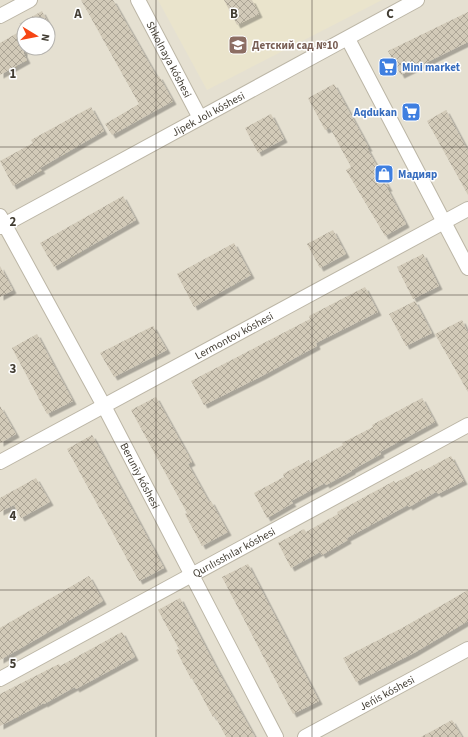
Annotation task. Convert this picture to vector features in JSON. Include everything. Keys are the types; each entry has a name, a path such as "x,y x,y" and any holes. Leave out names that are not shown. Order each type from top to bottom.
{"street":[{"path":"0,16 30,0"},
{"name":"Shkolnaya kóshesi","path":"138,0 200,118"},
{"name":"Jipek Jolı kóshesi","path":"1,222 200,118 348,39 417,0"},
{"path":"348,39 443,223 468,268"},
{"name":"Lermontov kóshesi","path":"0,462 468,209"},
{"name":"Beruniy kóshesi","path":"1,222 104,406 190,576 276,737"},
{"name":"Qurılısshılar kóshesi","path":"0,679 468,425"},
{"name":"Jeńis kóshesi","path":"305,737 468,649"}],"shaded area":[{"path":"0,0 468,0 468,737 0,737"},
{"name":"Детский сад №10","path":"158,0 382,0 207,90"}],"building":[{"path":"81,0 113,0 157,77 159,76 173,101 112,135 105,124 139,104"},
{"path":"224,0 252,0 259,14 237,25"},
{"path":"42,11 45,16 33,16"},
{"path":"468,12 468,42 401,75 388,51"},
{"path":"16,34 16,56 25,56 27,60 0,75 0,43"},
{"path":"334,84 369,148 367,148 389,188 387,188 406,224 385,236 346,170 351,167 330,128 325,130 308,98"},
{"path":"91,107 104,131 40,168 42,170 13,186 0,161 33,143 31,140"},
{"path":"446,110 468,151 468,195 427,121"},
{"path":"271,114 284,139 258,153 245,128"},
{"path":"123,196 136,220 54,267 40,243"},
{"path":"333,230 346,254 320,268 307,244"},
{"path":"234,243 251,275 194,307 177,274"},
{"path":"423,254 439,286 413,299 397,267"},
{"path":"0,266 13,290 0,297"},
{"path":"365,287 378,312 316,343 317,346 204,405 191,381 310,319 309,316"},
{"path":"415,301 432,333 406,346 389,314"},
{"path":"462,320 468,333 468,392 435,334"},
{"path":"153,326 167,350 114,377 100,353"},
{"path":"37,334 73,401 47,414 12,348"},
{"path":"156,397 192,462 188,464 228,532 202,546 185,514 187,513 131,410"},
{"path":"422,398 435,422 380,452 381,454 352,471 291,501 293,503 267,518 254,493 284,477 283,474 309,460 310,463 343,445 342,443 373,427 372,425"},
{"path":"0,406 16,434 0,443"},
{"path":"92,435 164,568 139,581 67,449"},
{"path":"451,456 464,481 438,494 436,492 409,507 408,505 347,538 348,540 322,555 320,552 291,568 278,543 304,529 306,532 338,514 337,512 394,481 395,483 422,469 423,471"},
{"path":"36,478 50,502 21,518 14,505 0,512 0,498"},
{"path":"248,564 319,701 293,714 222,577"},
{"path":"89,576 103,601 0,660 0,628"},
{"path":"468,590 468,621 414,653 356,682 343,658 404,627"},
{"path":"180,598 255,737 226,737 215,716 213,717 192,678 191,679 176,650 179,649 158,610"},
{"path":"122,632 135,657 76,689 75,687 0,726 0,694 59,664 60,666"},
{"path":"452,720 462,737 421,737"}],"place":[{"name":"Детский сад №10","path":"238,45"},
{"name":"Mini market","path":"388,67"},
{"name":"Aqdukan","path":"411,112"},
{"name":"Мадияр","path":"384,174"}]}
